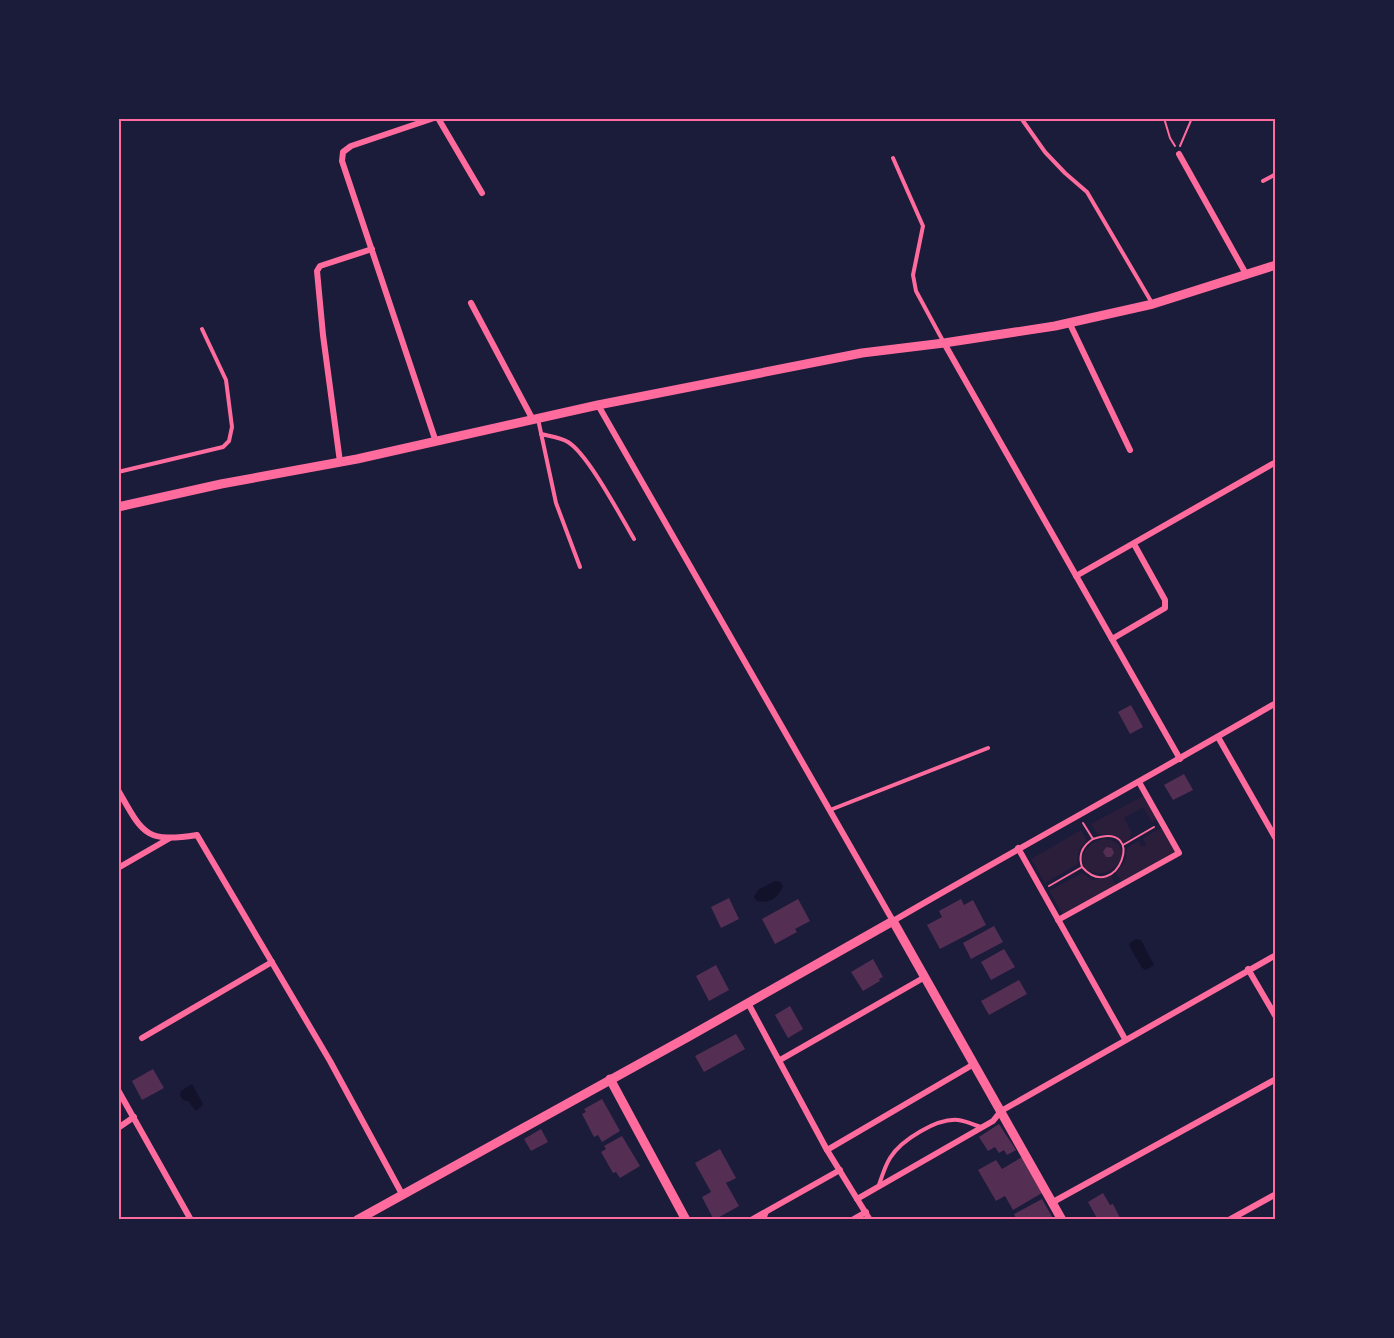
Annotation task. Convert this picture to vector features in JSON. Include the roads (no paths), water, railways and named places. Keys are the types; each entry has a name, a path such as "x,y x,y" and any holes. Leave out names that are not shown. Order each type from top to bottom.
{"street":[{"path":"436,442 342,160 343,152 351,146 436,118 482,193"},
{"path":"1179,154 1246,274"},
{"path":"340,462 317,271 320,266 372,249"},
{"path":"118,507 221,484 436,442 598,405 862,353 944,343 1069,322 1153,304 1275,265"},
{"path":"471,303 535,419"},
{"path":"1069,322 1130,450"},
{"path":"944,343 1180,759"},
{"path":"598,405 1062,1220"},
{"path":"1076,576 1275,462"},
{"path":"1112,639 1166,608 1165,600 1134,544"},
{"path":"357,1220 748,1003 1275,703"},
{"path":"1218,737 1275,839"},
{"path":"1058,920 1179,853 1139,782"},
{"path":"118,790 137,822 152,836 170,838 197,835 330,1061 402,1194"},
{"path":"118,868 170,838"},
{"path":"1018,848 1125,1039"},
{"path":"857,1199 993,1121 1001,1111 1275,955"},
{"path":"142,1038 272,962"},
{"path":"1248,969 1275,1017"},
{"path":"780,1060 925,977"},
{"path":"748,1003 827,1150 870,1220"},
{"path":"827,1150 974,1064"},
{"path":"610,1079 686,1220"},
{"path":"1053,1202 1275,1079"},
{"path":"118,1089 191,1220"},
{"path":"118,1128 134,1117"},
{"path":"751,1220 840,1170"},
{"path":"1229,1220 1275,1194"},
{"path":"852,1220 866,1212"}],"lane":[{"path":"1021,118 1045,152 1088,192 1153,304"},
{"path":"892,158 923,226 913,275 916,291 944,343"},
{"path":"1263,181 1275,174"},
{"path":"118,472 223,447 229,441 231,427 225,380 202,329"},
{"path":"535,419 541,434 556,502 580,567"},
{"path":"541,434 566,440 575,447 587,461 634,539"},
{"path":"830,810 988,748"},
{"path":"878,1187 890,1158 902,1145 926,1129 946,1120 960,1120 982,1127"},
{"path":"764,1220 767,1210"}]}
